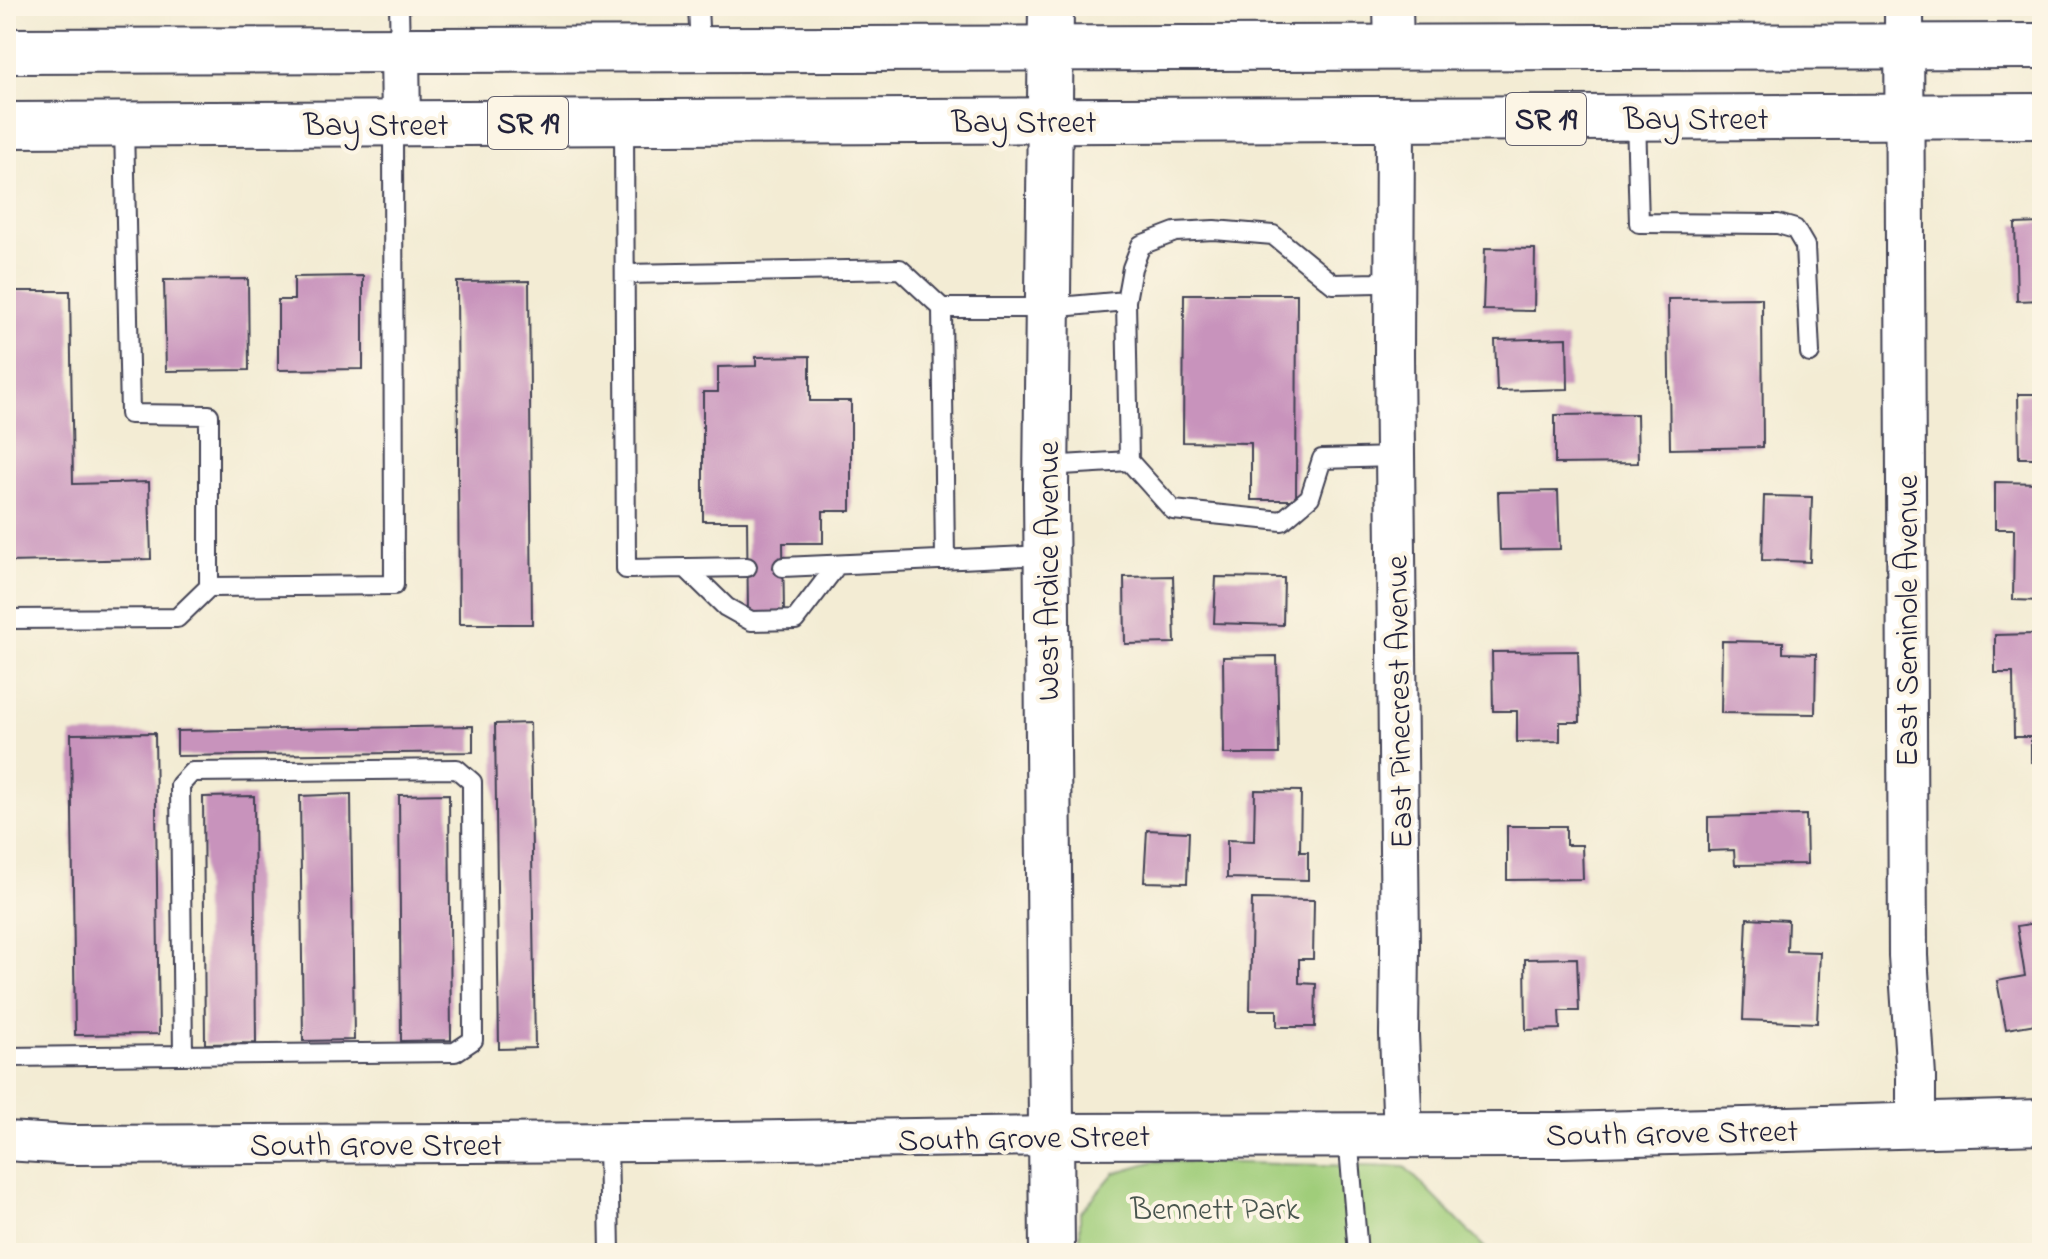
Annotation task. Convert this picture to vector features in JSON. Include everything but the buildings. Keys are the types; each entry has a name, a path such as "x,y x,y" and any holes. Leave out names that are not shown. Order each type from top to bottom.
{"main road":[{"name":"West Ardice Avenue","path":"1051,6 1046,466 1052,1253"},
{"name":"SR 19","path":"6,51 1051,49 1394,27 1904,26 2042,46"},
{"name":"Bay Street","path":"6,125 2042,116"},
{"name":"South Grove Street","path":"1051,1136 1562,1135 2042,1122"}],"street":[{"name":"East Seminole Avenue","path":"1904,26 1907,116 1904,272 1908,940 1916,1125"},
{"path":"397,124 400,50"},
{"name":"East Pinecrest Avenue","path":"1395,120 1399,1034 1403,1136"},
{"name":"South Grove Street","path":"6,1141 71,1145 1051,1136"}],"lane":[{"path":"399,6 400,50"},
{"path":"698,6 700,49"},
{"path":"1636,118 1639,223 1778,224 1795,229 1805,246 1810,353"},
{"path":"624,123 626,569 747,567"},
{"path":"6,619 177,618 209,587 394,585 397,124"},
{"path":"124,125 130,414 209,415 209,587"},
{"path":"1395,268 1377,283 1333,284 1273,235 1214,230 1175,232 1141,245 1132,268 1126,301 1129,461 1173,510 1282,521 1310,497 1322,459 1395,457"},
{"path":"625,274 900,269 942,308 1048,308 1126,301"},
{"path":"942,308 945,560"},
{"path":"1046,466 1129,461"},
{"path":"783,567 1047,555"},
{"path":"686,568 726,607 751,621 795,620 837,565"},
{"path":"6,1057 455,1052 473,1040 472,782 457,769 192,772 180,785 183,1055"},
{"path":"1348,1136 1358,1253"},
{"path":"608,1142 610,1253"}],"green space":[{"name":"Bennett Park","path":"1155,1161 1405,1167 1490,1253 1080,1253 1080,1213 1114,1173"}]}
